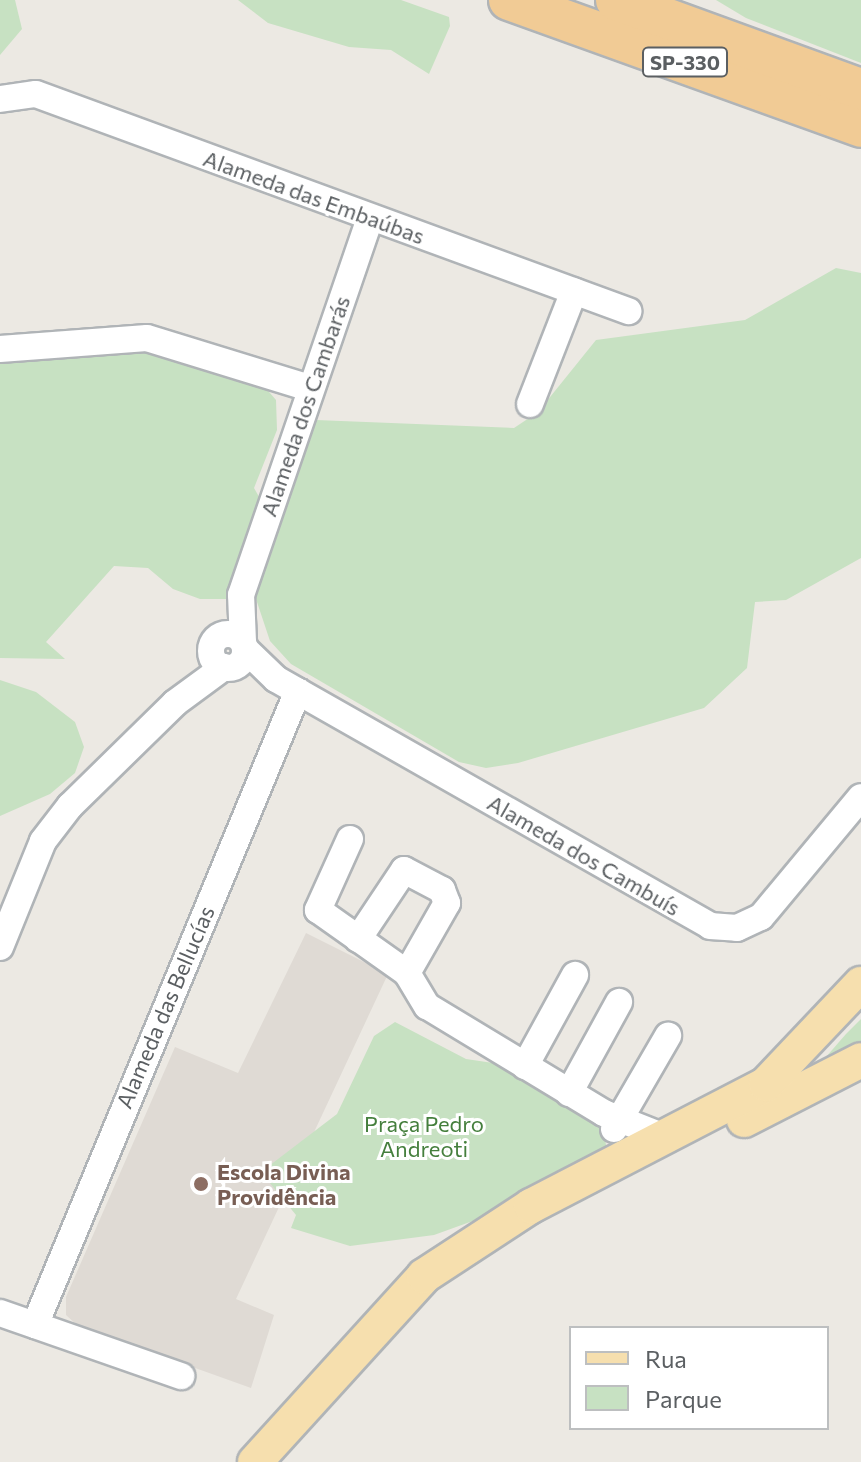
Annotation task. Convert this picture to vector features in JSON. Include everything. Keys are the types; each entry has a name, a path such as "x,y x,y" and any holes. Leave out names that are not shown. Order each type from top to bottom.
{"highway":[{"name":"SP-330","path":"509,0 861,127"},
{"name":"SP-330","path":"616,0 861,89"},
{"path":"795,101 861,136"}],"main road":[{"path":"255,1462 424,1276 483,1233 735,1105 790,1062 861,984"},
{"path":"786,1099 861,1048"},
{"path":"285,1462 390,1339 483,1260 861,1060"}],"street":[{"name":"Alameda das Embaúbas","path":"0,99 36,94 628,311"},
{"name":"Alameda dos Cambarás","path":"0,947 43,841 229,651 241,595 370,218"},
{"path":"530,404 574,291"},
{"path":"0,349 147,338 310,388"},
{"name":"Alameda dos Cambuís","path":"229,651 710,926 737,928 761,917 861,797"},
{"name":"Alameda das Bellucías","path":"35,1325 287,685"},
{"path":"350,839 318,910 407,973 427,1006 613,1120 667,1138"},
{"path":"358,939 404,870 442,890 447,903 407,973"},
{"path":"525,1066 575,975"},
{"path":"569,1093 619,1002"},
{"path":"620,1162 613,1120 668,1036"},
{"path":"0,1313 181,1376"}],"shaded area":[{"name":"Escola Divina Providência","path":"306,933 388,974 236,1299 274,1315 251,1388 78,1326 66,1315 66,1297 175,1047 238,1073"}],"green space":[{"path":"0,0 15,0 22,29 0,55"},
{"path":"238,0 401,0 449,17 450,26 429,74 391,50 349,47 268,23"},
{"path":"716,0 861,0 861,63 746,18"},
{"path":"836,268 861,273 861,558 786,600 755,602 747,668 704,708 518,763 486,768 459,762 291,664 270,641 256,599 200,599 173,589 148,568 114,566 46,642 65,659 0,658 0,348 138,341 251,371 276,400 277,430 254,488 266,509 302,433 316,420 514,428 538,412 596,340 745,320"},
{"path":"0,680 36,692 75,722 84,747 75,773 50,794 0,816"},
{"path":"861,1019 861,1044 805,1081 846,1034"},
{"name":"Praça Pedro Andreoti","path":"395,1022 466,1059 520,1067 602,1124 611,1171 434,1235 350,1246 291,1228 296,1215 261,1172 337,1114 374,1036"}],"place":[{"name":"Escola Divina Providência","path":"201,1184"}]}
